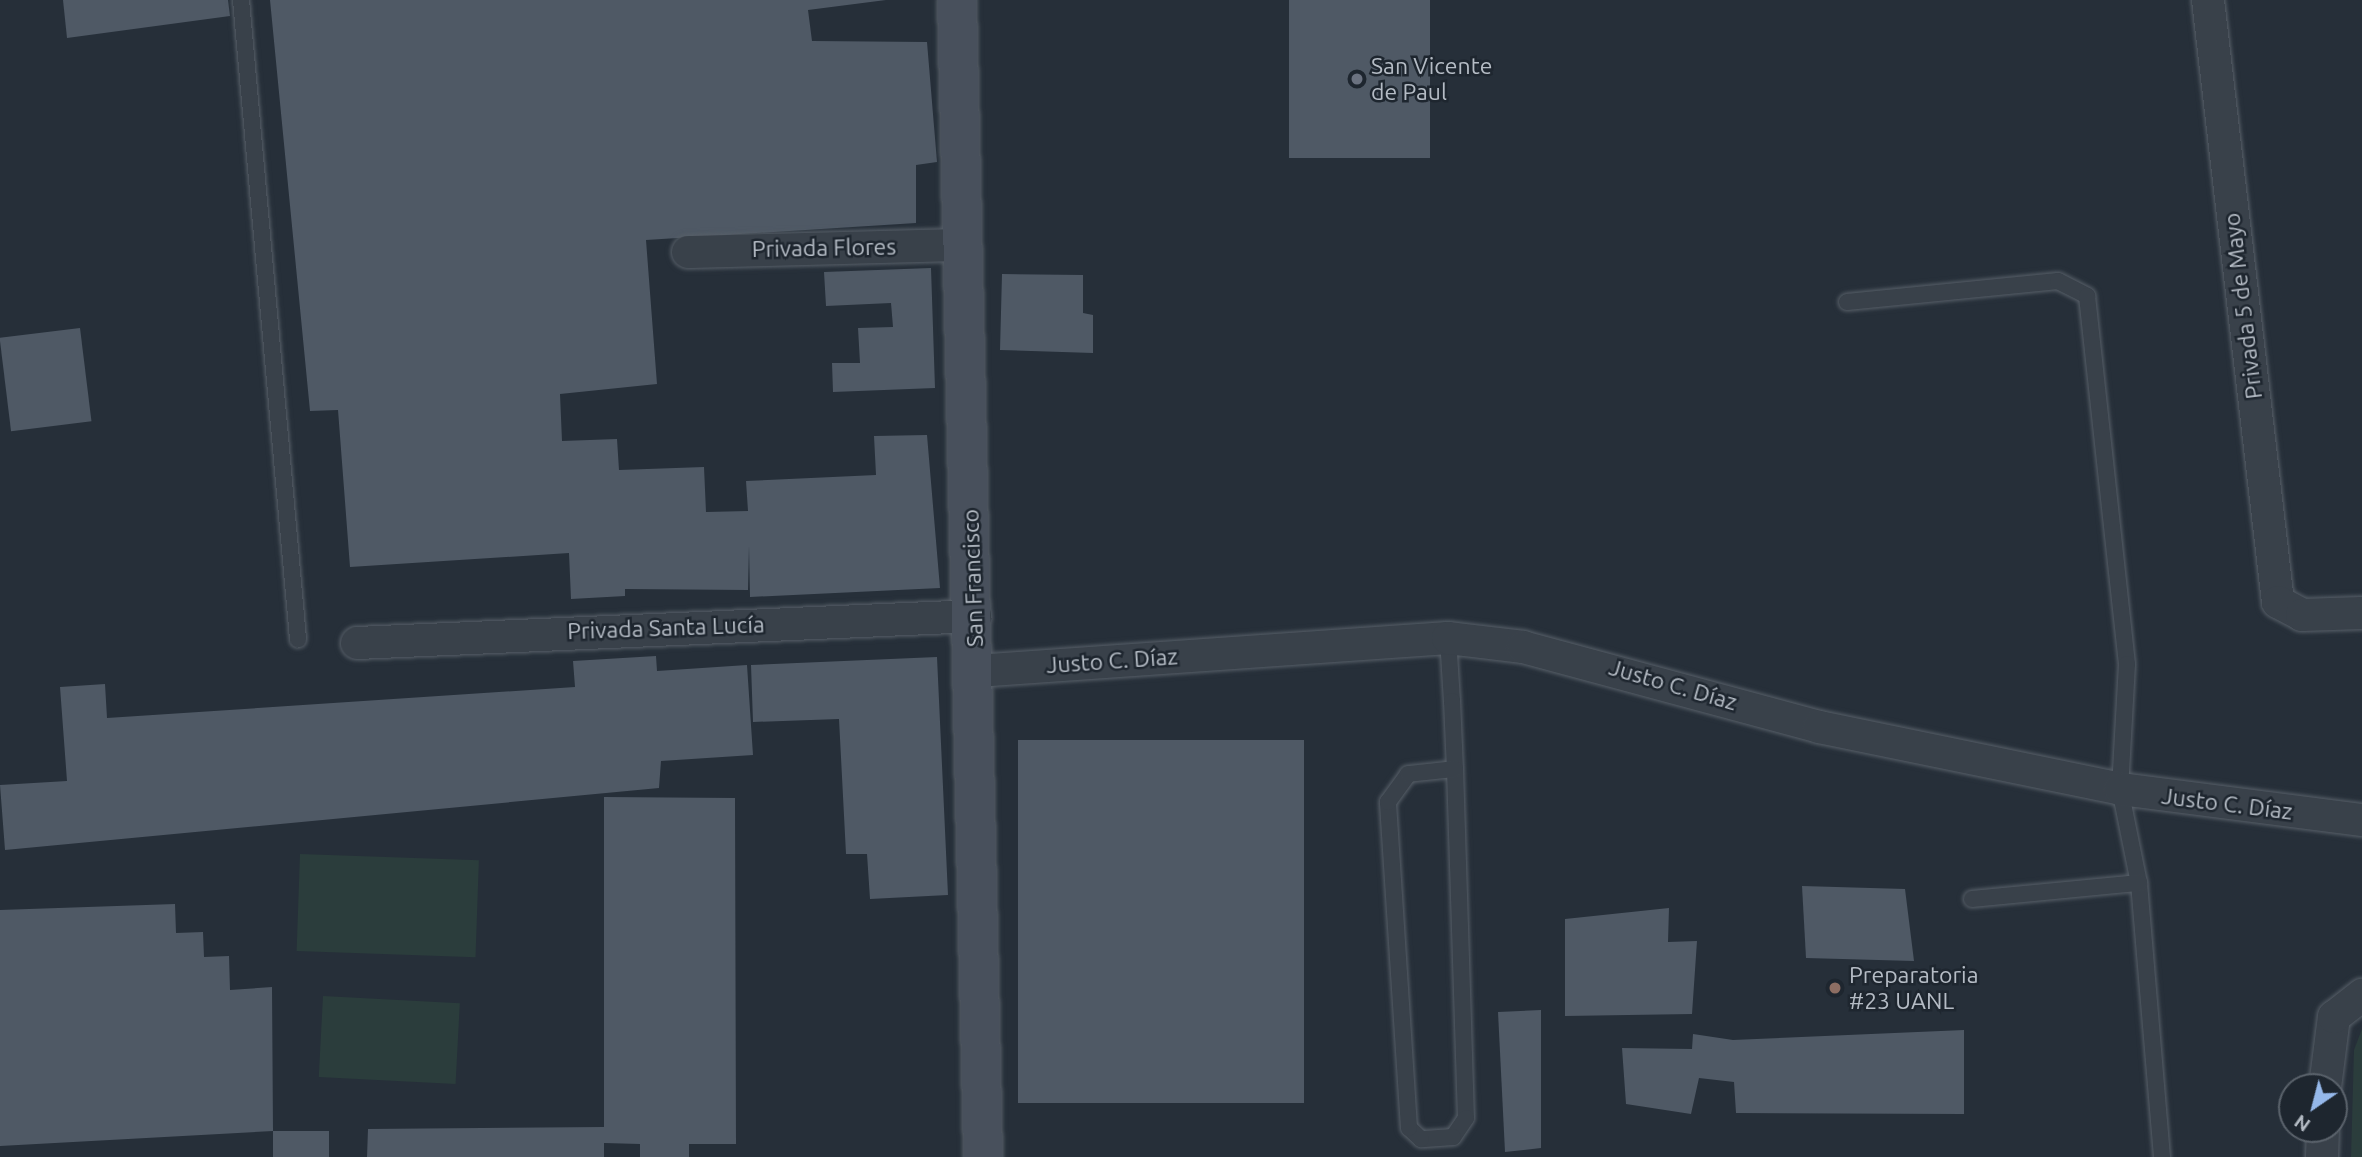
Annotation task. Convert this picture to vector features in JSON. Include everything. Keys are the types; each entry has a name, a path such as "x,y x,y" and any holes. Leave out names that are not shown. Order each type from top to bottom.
{"street":[{"name":"San Francisco","path":"957,0 961,246 975,616 983,1157"},
{"name":"Privada 5 de Mayo","path":"2208,0 2276,594 2284,610 2362,613"},
{"name":"Privada Flores","path":"688,251 961,246"},
{"name":"Privada Santa Lucía","path":"357,643 975,616"},
{"name":"Justo C. Díaz","path":"976,671 1448,638 1536,650 1819,727 2120,789 2362,820"},
{"path":"2327,1073 2334,1017 2362,995"}],"lane":[{"path":"242,0 298,639"},
{"path":"1847,302 2058,281 2087,296 2127,664 2120,789 2139,883 2162,1157"},
{"path":"1448,638 1455,769 1466,1118 1453,1138 1421,1139 1409,1128 1388,802 1408,774 1455,769"},
{"path":"1972,899 2139,883"}],"shaded area":[{"path":"300,854 479,860 476,957 297,951"},
{"path":"323,996 460,1003 456,1084 319,1077"},
{"path":"2362,1029 2362,1157 2351,1157 2354,1050"}],"building":[{"path":"63,0 228,0 230,16 67,38"},
{"path":"270,0 886,0 808,10 812,41 927,42 937,162 916,165 916,223 646,240 657,384 560,394 562,441 617,439 619,470 704,467 706,512 748,511 746,481 876,475 874,436 927,435 940,588 750,597 749,546 748,590 625,589 625,596 571,599 569,553 350,567 338,410 310,411"},
{"name":"San Vicente de Paul","path":"1289,0 1430,0 1430,158 1289,158"},
{"path":"931,268 935,388 833,392 832,363 860,363 858,328 893,327 891,303 826,306 824,272"},
{"path":"1002,274 1083,275 1083,313 1093,315 1093,353 1000,350"},
{"path":"80,328 91,421 11,431 0,338"},
{"path":"656,656 657,671 747,665 753,755 661,761 659,788 5,850 0,785 67,781 60,687 105,684 107,718 575,687 573,661"},
{"path":"937,657 948,895 870,899 867,854 846,854 839,719 753,722 751,665"},
{"path":"1018,740 1304,740 1304,1103 1018,1103"},
{"path":"604,797 735,798 736,1144 689,1144 689,1157 640,1157 640,1144 604,1143 604,1157 367,1157 368,1129 604,1127"},
{"path":"1802,886 1905,889 1914,961 1806,958"},
{"path":"175,904 176,933 203,932 204,957 229,956 230,990 272,987 273,1131 0,1146 0,910"},
{"path":"1669,908 1668,942 1697,941 1692,1014 1565,1016 1565,919"},
{"path":"1541,1010 1541,1148 1505,1152 1498,1012"},
{"path":"1964,1030 1964,1114 1736,1113 1734,1082 1699,1078 1691,1114 1626,1104 1622,1048 1692,1049 1693,1034 1733,1040"},
{"path":"273,1131 329,1131 329,1157 273,1157"}],"place":[{"name":"San Vicente de Paul","path":"1357,79"},
{"name":"Preparatoria #23 UANL","path":"1835,988"}]}
